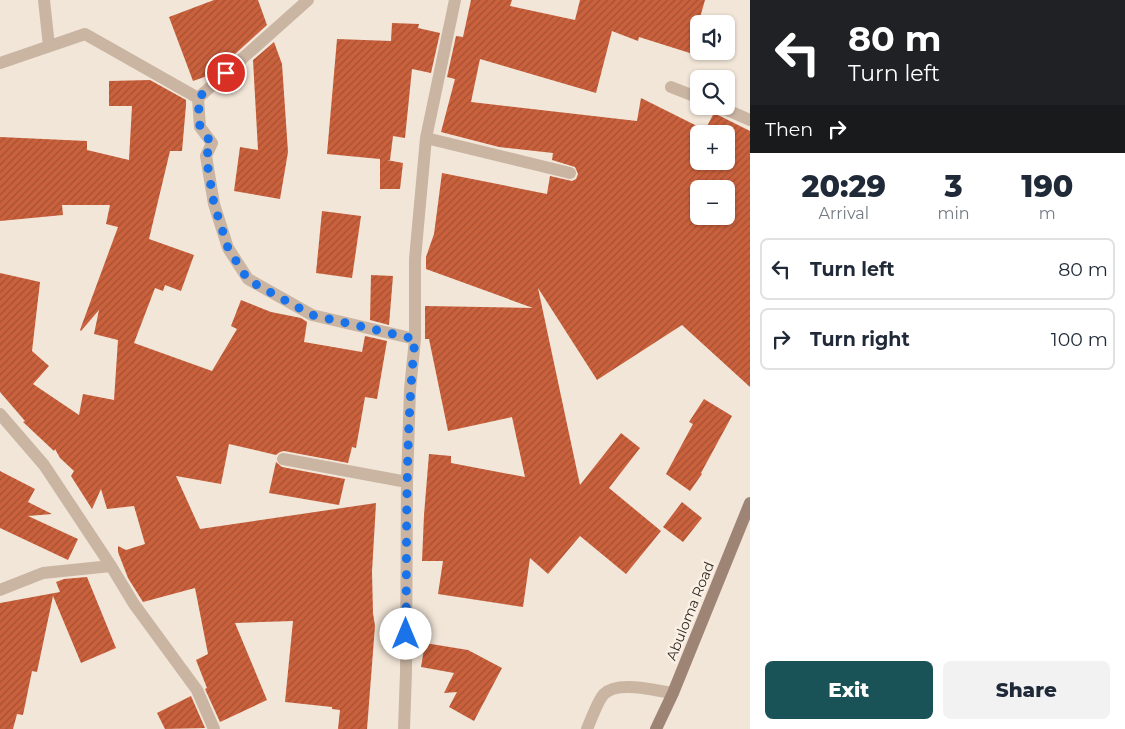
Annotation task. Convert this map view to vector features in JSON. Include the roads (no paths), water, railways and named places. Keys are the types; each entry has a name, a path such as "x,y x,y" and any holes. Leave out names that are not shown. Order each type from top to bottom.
{"street":[{"path":"44,0 50,46"},
{"path":"198,98 308,0"},
{"path":"404,729 407,482 410,389 415,339 415,260 426,138 455,0"},
{"path":"0,63 85,34 198,98"},
{"path":"671,87 690,94"},
{"path":"198,98 200,127 212,144 206,156 214,204 228,248 248,280 312,315 415,339"},
{"path":"735,113 750,120"},
{"path":"426,138 570,173"},
{"path":"0,414 44,465 134,604 197,690 214,729"},
{"path":"283,459 407,482"},
{"name":"Abuloma Road","path":"656,729 674,693 750,503"},
{"path":"0,590 43,573 111,566"},
{"path":"587,729 604,694 612,689 621,686 674,693"}]}
